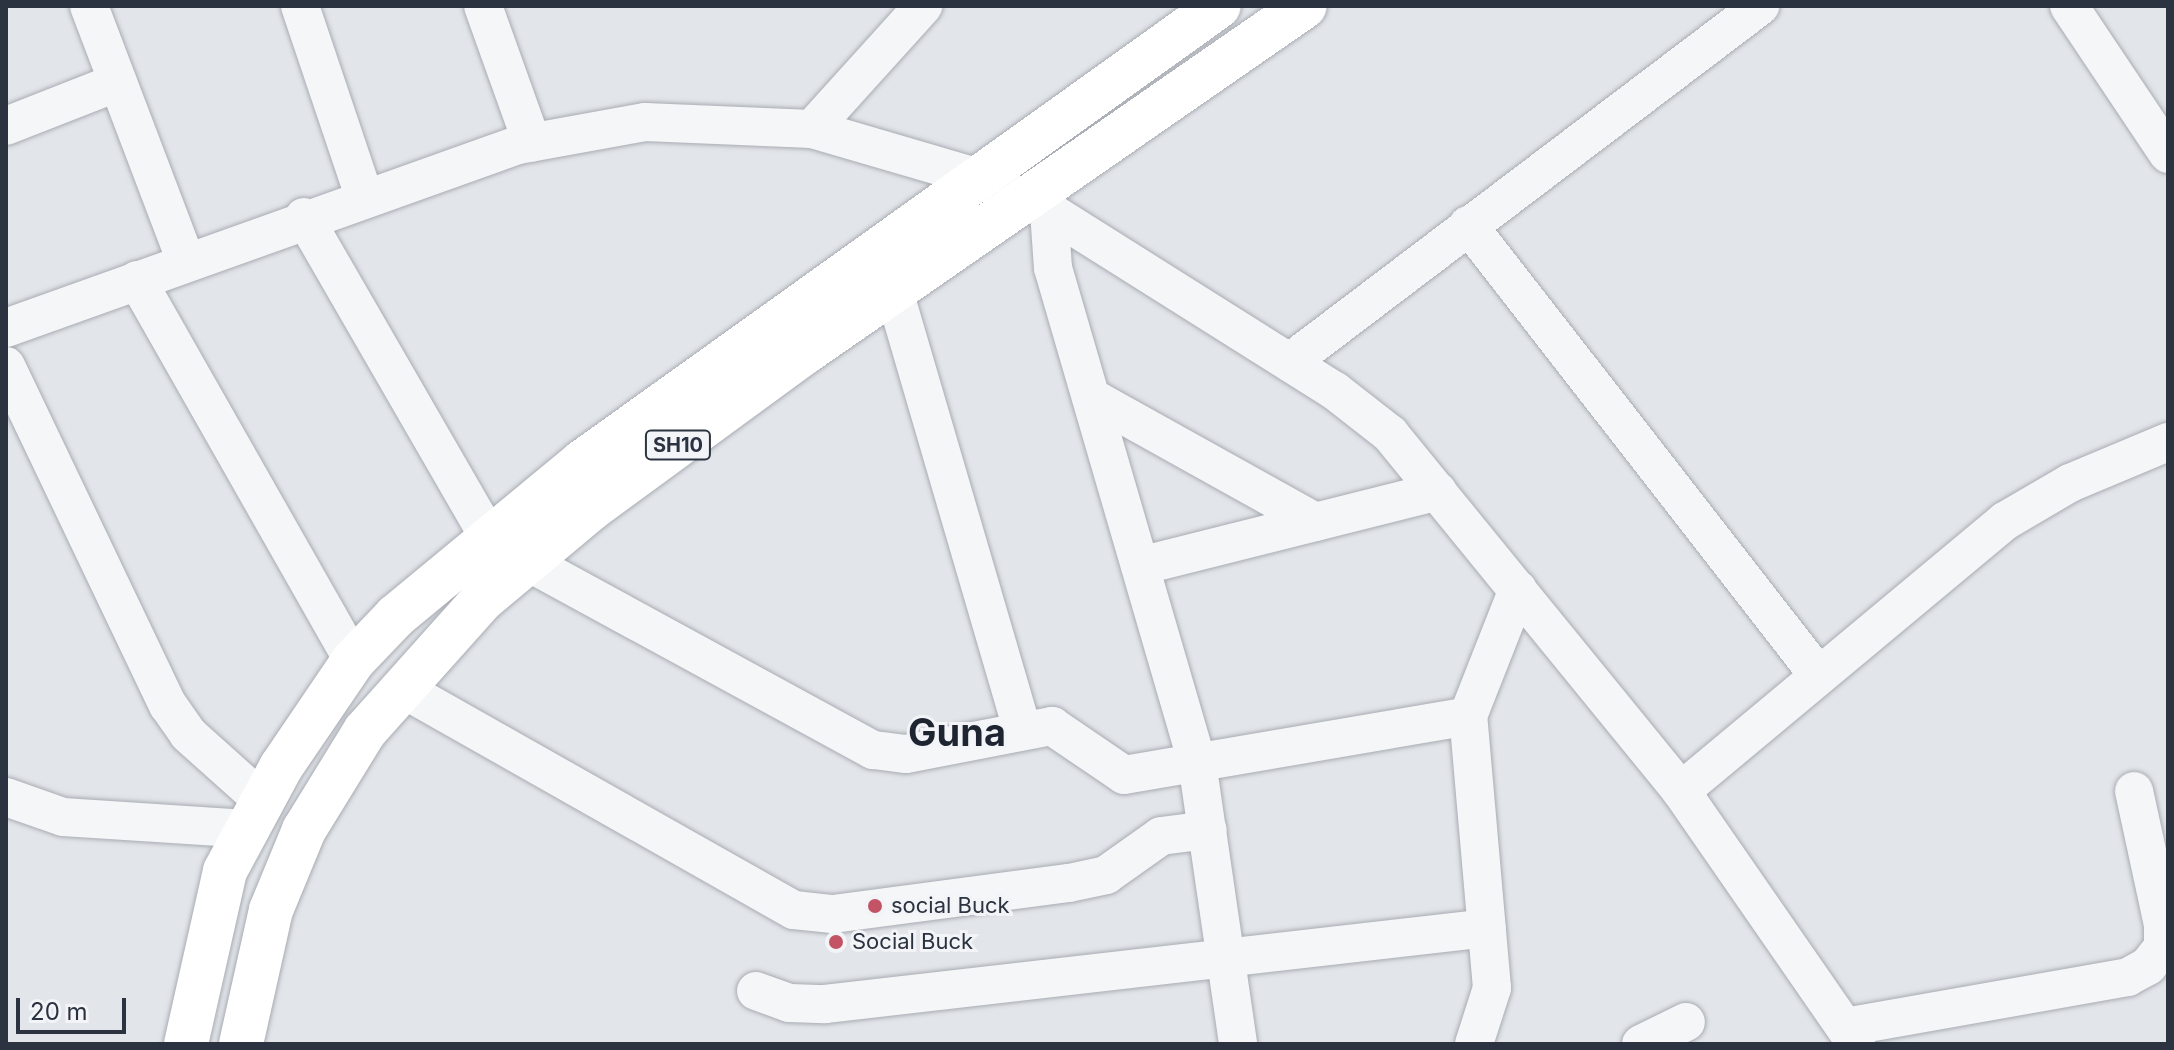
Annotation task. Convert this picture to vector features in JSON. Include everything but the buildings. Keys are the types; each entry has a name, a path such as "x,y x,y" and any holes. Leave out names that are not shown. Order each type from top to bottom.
{"main road":[{"name":"SH10","path":"186,1044 225,871 255,815 353,661 488,536 1219,6"},
{"name":"SH10","path":"241,1044 271,910 304,830 365,731 482,600 528,562 894,291 1039,205 1305,6"}],"street":[{"path":"89,6 186,261"},
{"path":"300,6 364,196"},
{"path":"483,6 532,143"},
{"path":"1290,362 1760,6"},
{"path":"2069,6 2168,154"},
{"path":"812,129 912,9"},
{"path":"6,126 118,82"},
{"path":"6,328 304,217 532,143 645,122 812,129 980,178 1039,205 1290,362 1390,434 1681,791 1850,1036 2128,977 2148,966 2163,947 2163,925 2134,791"},
{"path":"1039,205 1053,268 1197,762 1238,1044"},
{"path":"304,217 488,536"},
{"path":"1468,225 1819,676"},
{"path":"137,280 353,661"},
{"path":"894,291 1022,729"},
{"path":"6,366 168,705 255,815"},
{"path":"1091,397 1316,522"},
{"path":"1681,791 2005,521 2070,483 2168,442"},
{"path":"1140,566 1438,491"},
{"path":"528,562 873,750 906,754 1022,729 1071,732 1109,771 1124,775 1468,716"},
{"path":"1474,1044 1492,988 1468,716 1518,589"},
{"path":"403,689 794,910 833,914 1069,883 1106,875 1161,836 1208,830"},
{"path":"6,797 63,817 255,815"},
{"path":"756,991 789,1003 825,1004 1487,928"},
{"path":"1641,1044 1686,1022"}],"place":[{"name":"social Buck","path":"875,906"},
{"name":"Social Buck","path":"836,942"}],"district":[{"name":"Guna","path":"957,733"}]}
